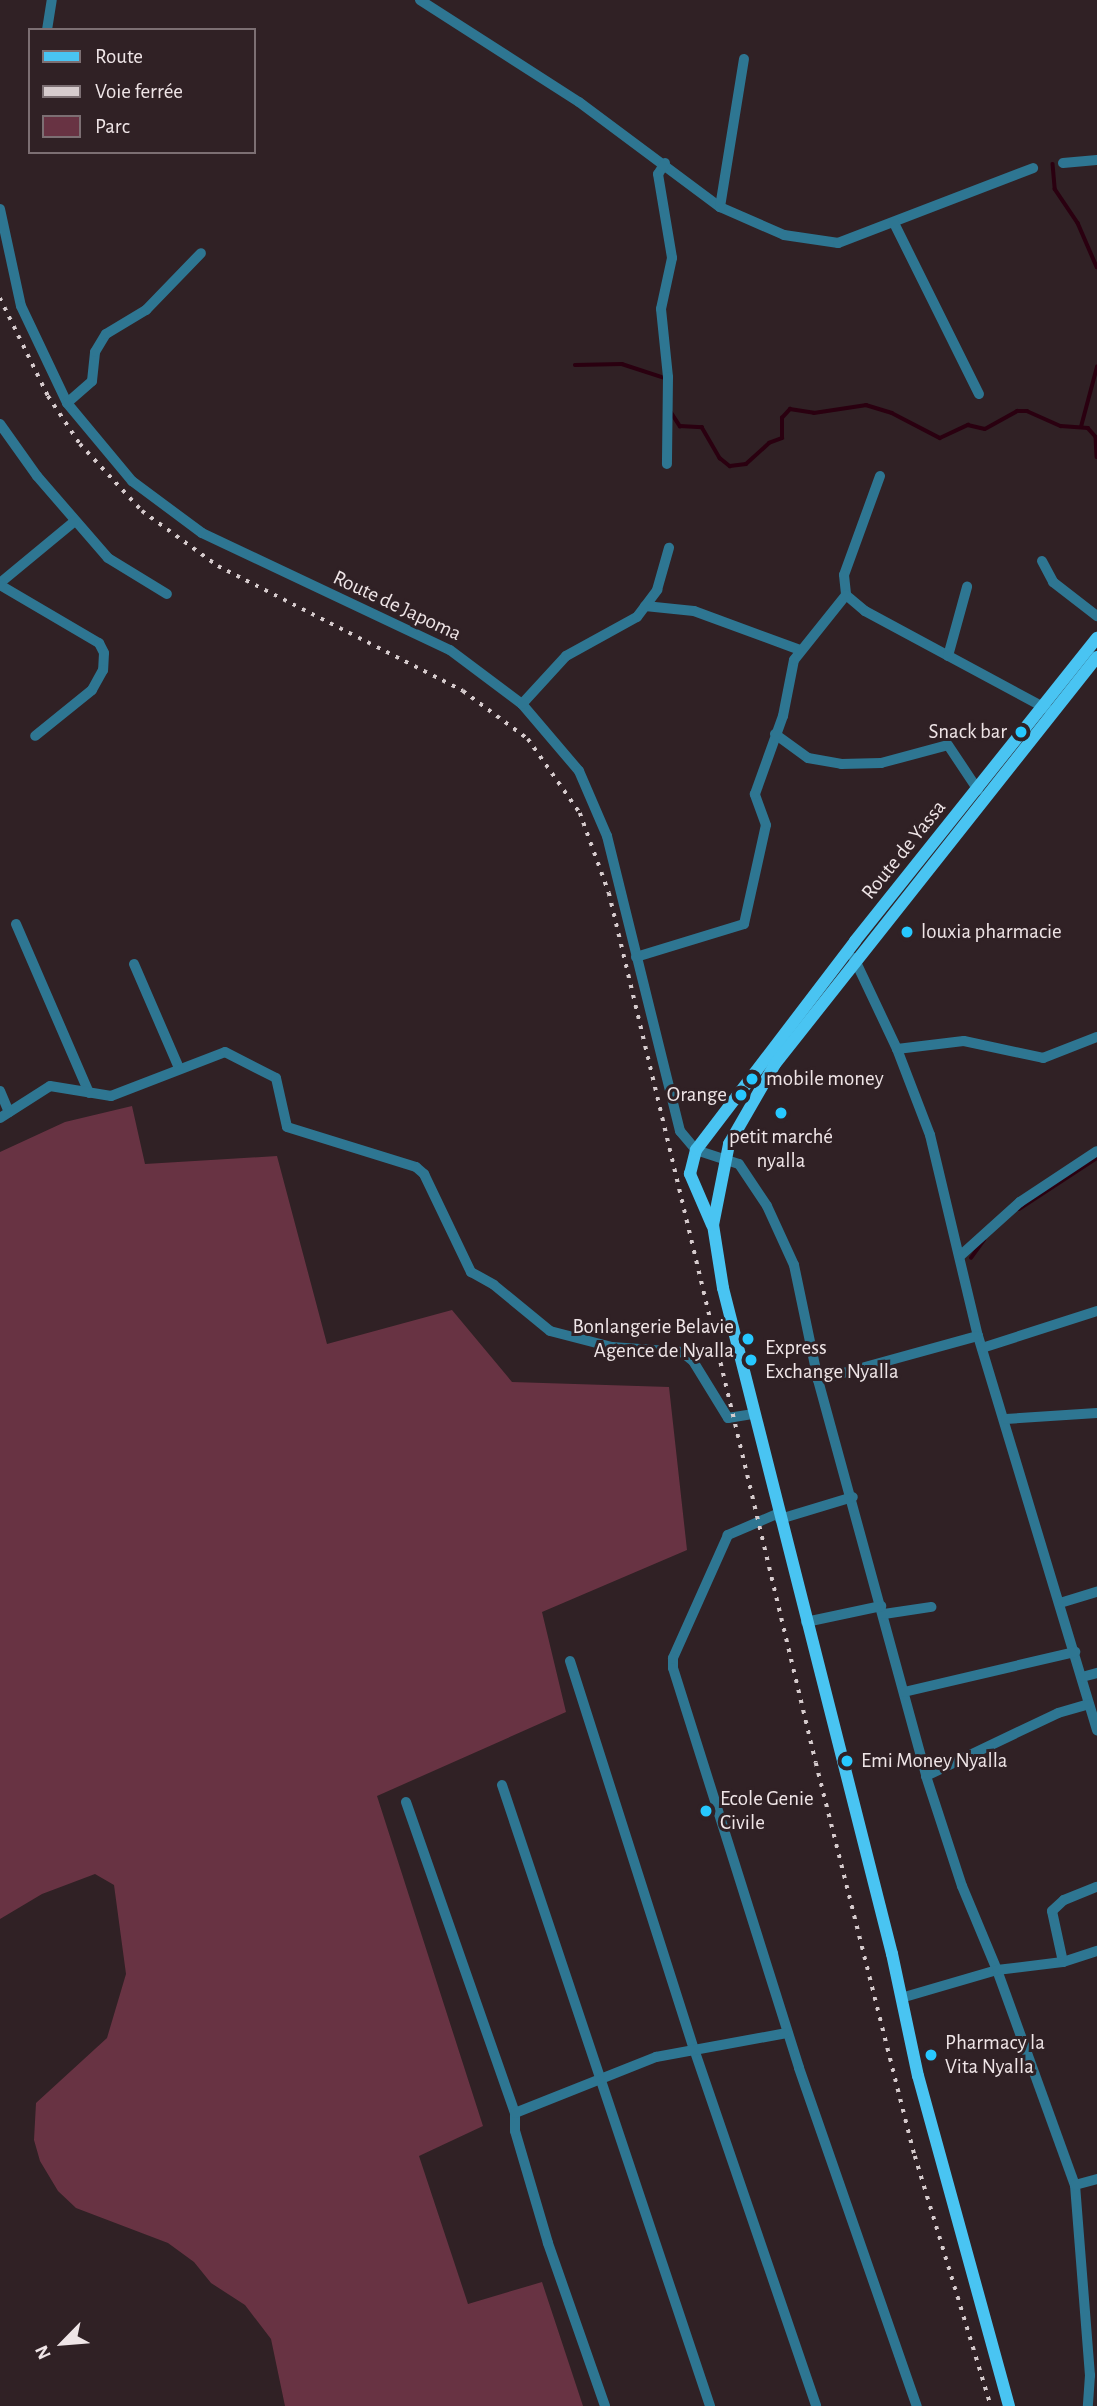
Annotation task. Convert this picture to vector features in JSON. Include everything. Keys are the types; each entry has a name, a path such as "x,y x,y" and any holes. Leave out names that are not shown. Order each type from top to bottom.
{"main road":[{"name":"Route de Yassa","path":"851,955 1049,711 1097,638"},
{"name":"Route de Yassa","path":"696,1150 725,1118 743,1088 771,1061 978,790 1097,657"},
{"name":"Route de Yassa","path":"713,1225 725,1158 771,1061"},
{"path":"696,1150 690,1174 713,1225 754,1414 963,2249 1009,2406"}],"street":[{"path":"47,28 52,0"},
{"path":"420,0 665,163 720,206 784,235 838,243 1033,168"},
{"path":"720,206 744,59"},
{"path":"1063,163 1097,160"},
{"path":"665,163 658,174 672,258 661,309 668,377 667,464"},
{"name":"Route de Japoma","path":"0,209 21,306 67,403 132,481 167,511 310,586 433,639 522,704 572,761 600,818 677,1122 696,1150"},
{"path":"894,223 979,394"},
{"path":"67,403 92,381 95,352 106,334 146,310 201,253"},
{"path":"0,424 75,521 117,565 167,594"},
{"path":"880,476 844,575 846,595 865,611 1049,711"},
{"path":"35,736 92,690 103,670 104,653 99,643 0,584 75,521"},
{"path":"522,704 566,656 630,622 657,590 669,548"},
{"path":"1042,561 1053,582 1097,616"},
{"path":"948,656 967,587"},
{"path":"636,957 744,925 766,825 755,794 800,650 846,595"},
{"path":"645,606 723,619 800,650"},
{"path":"775,734 808,758 841,764 881,763 948,745 978,790"},
{"path":"16,924 89,1093"},
{"path":"851,955 897,1049 930,1135 978,1336 1006,1419 1097,1730"},
{"path":"134,964 179,1068"},
{"path":"897,1049 964,1041 1043,1058 1097,1037"},
{"path":"0,1091 4,1115 50,1086 89,1093 122,1094 179,1068 225,1052 276,1078 287,1127 416,1167 424,1174 471,1272 517,1301 550,1331 612,1347 682,1352 693,1361 728,1418 754,1414"},
{"path":"696,1150 739,1164 778,1225 794,1265 818,1380 853,1497 926,1776 962,1886 997,1970 1075,2185 1094,2374 1088,2406"},
{"path":"960,1256 1020,1202 1097,1151"},
{"path":"982,1348 1097,1311"},
{"path":"818,1380 978,1336"},
{"path":"1006,1419 1097,1413"},
{"path":"853,1497 780,1516 728,1535 673,1658 787,2033 917,2406"},
{"path":"1060,1603 1097,1592"},
{"path":"806,1622 883,1610 930,1607"},
{"path":"904,1692 1075,1652"},
{"path":"570,1661 694,2049 817,2406"},
{"path":"1082,1677 1097,1673"},
{"path":"926,1776 1058,1713 1089,1704"},
{"path":"502,1785 710,2406"},
{"path":"406,1802 515,2113 515,2131 548,2243 605,2406"},
{"path":"1063,1962 1052,1911 1064,1900 1097,1887"},
{"path":"901,1998 997,1970 1063,1962 1097,1951"},
{"path":"515,2113 656,2056 787,2033"},
{"path":"1075,2185 1097,2179"}],"green space":[{"path":"132,1106 145,1164 277,1156 327,1344 452,1310 512,1382 669,1387 687,1550 542,1612 566,1712 377,1796 483,2126 419,2156 468,2304 542,2282 583,2406 285,2406 271,2339 245,2305 211,2283 194,2262 168,2243 76,2208 58,2191 40,2161 34,2140 36,2103 107,2038 126,1974 114,1885 95,1874 42,1894 0,1919 0,1152 65,1122"}],"waterway":[{"path":"1053,164 1055,189 1078,223 1097,267"},
{"path":"575,365 622,364 665,378"},
{"path":"1081,427 1097,367"},
{"path":"671,412 680,426 702,427 720,458 730,466 746,464 769,443 782,438 782,418 790,409 814,413 866,405 892,413 940,438 968,425 985,429 1017,411 1027,411 1061,426 1088,428 1096,437 1097,457"},
{"path":"1019,1209 1097,1158"},
{"path":"971,1258 984,1240"}],"railway":[{"path":"0,298 48,396 80,444 142,511 218,566 463,691 528,739 580,813 609,893 816,1763 915,2156 991,2406"}],"place":[{"name":"Snack bar","path":"1021,732"},
{"name":"louxia pharmacie","path":"907,932"},
{"name":"mobile money","path":"752,1079"},
{"name":"Orange","path":"741,1095"},
{"name":"petit marché nyalla","path":"781,1113"},
{"name":"Bonlangerie Belavie Agence de Nyalla","path":"748,1339"},
{"name":"Express Exchange Nyalla","path":"751,1360"},
{"name":"Emi Money Nyalla","path":"847,1761"},
{"name":"Ecole Genie Civile","path":"706,1811"},
{"name":"Pharmacy la Vita Nyalla","path":"931,2055"}]}
